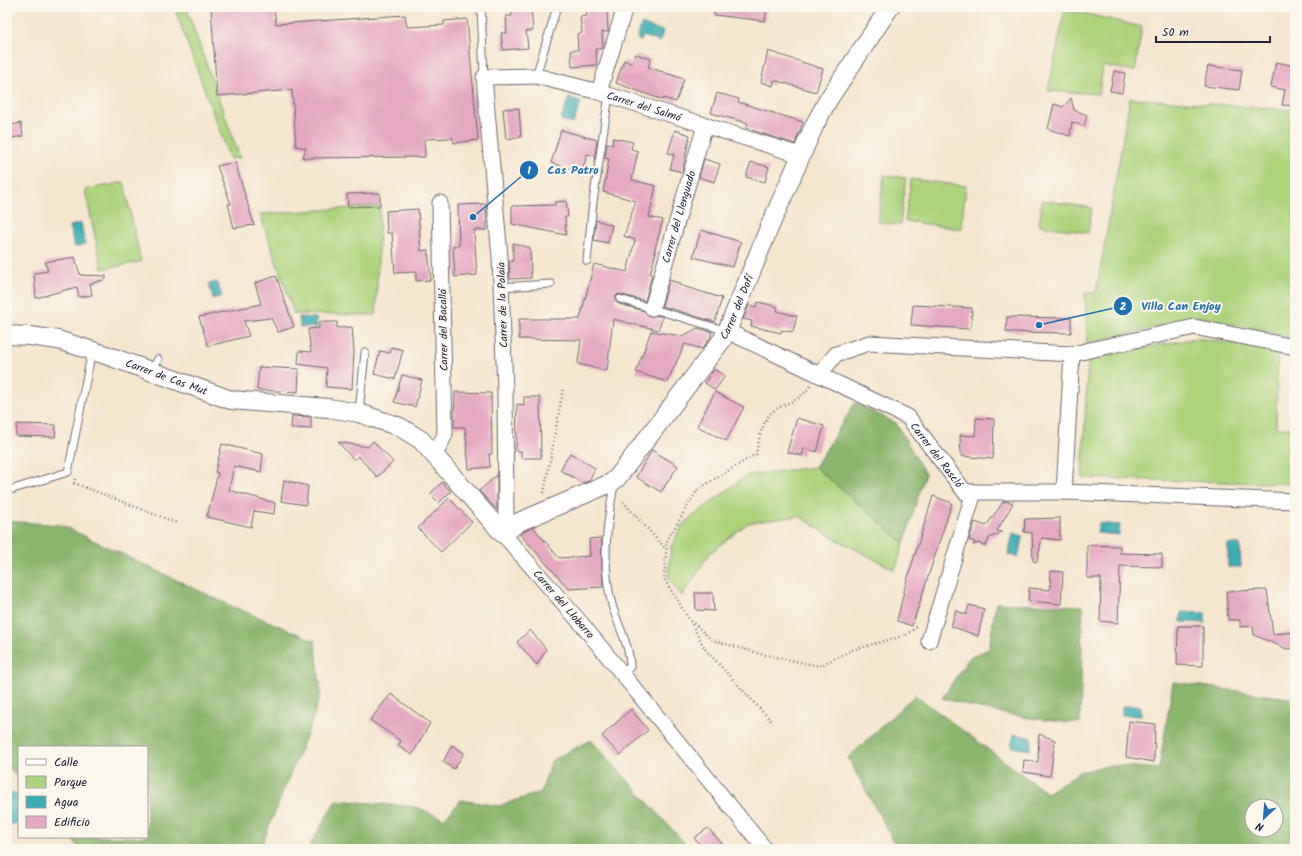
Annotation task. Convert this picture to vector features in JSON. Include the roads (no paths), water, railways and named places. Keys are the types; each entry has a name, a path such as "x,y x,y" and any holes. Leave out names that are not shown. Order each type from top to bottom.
{"street":[{"path":"604,93 624,7"},
{"name":"Carrer del Dofí","path":"503,534 519,522 612,483 727,331 800,155 828,100 890,7"},
{"name":"Carrer del Salmó","path":"484,77 536,76 604,93 800,155"},
{"name":"Carrer de la Palaia","path":"484,77 501,287 505,390 506,514 503,534"},
{"name":"Carrer del Llenguado","path":"652,308 705,125"},
{"name":"Carrer del Bacallá","path":"433,453 439,447 445,434 440,204"},
{"path":"819,375 836,354 869,343 1072,354 1194,327 1295,347"},
{"name":"Carrer del Rascló","path":"727,331 908,417 965,492 1064,492 1295,501"},
{"name":"Carrer de Cas Mut","path":"7,335 30,336 58,340 154,366 231,400 328,408"},
{"path":"1064,492 1072,354"},
{"name":"Carrer del Llobarro","path":"328,408 359,413 400,427 421,440 622,674 765,849"},
{"path":"929,641 974,492"}],"lane":[{"path":"481,7 484,77"},
{"path":"536,76 557,7"},
{"path":"587,260 604,93"},
{"path":"501,287 551,284"},
{"path":"620,299 727,331"},
{"path":"7,491 68,472 92,350"},
{"path":"359,413 364,352"},
{"path":"613,491 608,518 605,557 612,604 630,654 630,667 622,674"}],"water":[{"path":"641,24 663,31 660,42 643,36 641,41 637,39"},
{"path":"569,97 581,102 573,124 561,120"},
{"path":"81,223 85,244 74,247 70,226"},
{"path":"217,282 222,296 213,299 209,284"},
{"path":"299,317 316,318 317,327 300,327"},
{"path":"1099,523 1120,525 1119,535 1097,533"},
{"path":"1013,533 1023,536 1018,557 1008,555"},
{"path":"1228,544 1240,544 1241,567 1228,567"},
{"path":"1181,612 1205,613 1205,623 1181,622"},
{"path":"1122,706 1141,706 1141,716 1122,715"},
{"path":"1014,734 1032,738 1030,750 1011,747"},
{"path":"12,792 18,795 18,823 7,825 7,797"}],"place":[{"name":"Cas Patro","path":"473,217"},
{"name":"Villa Can Enjoy","path":"1039,325"}]}
